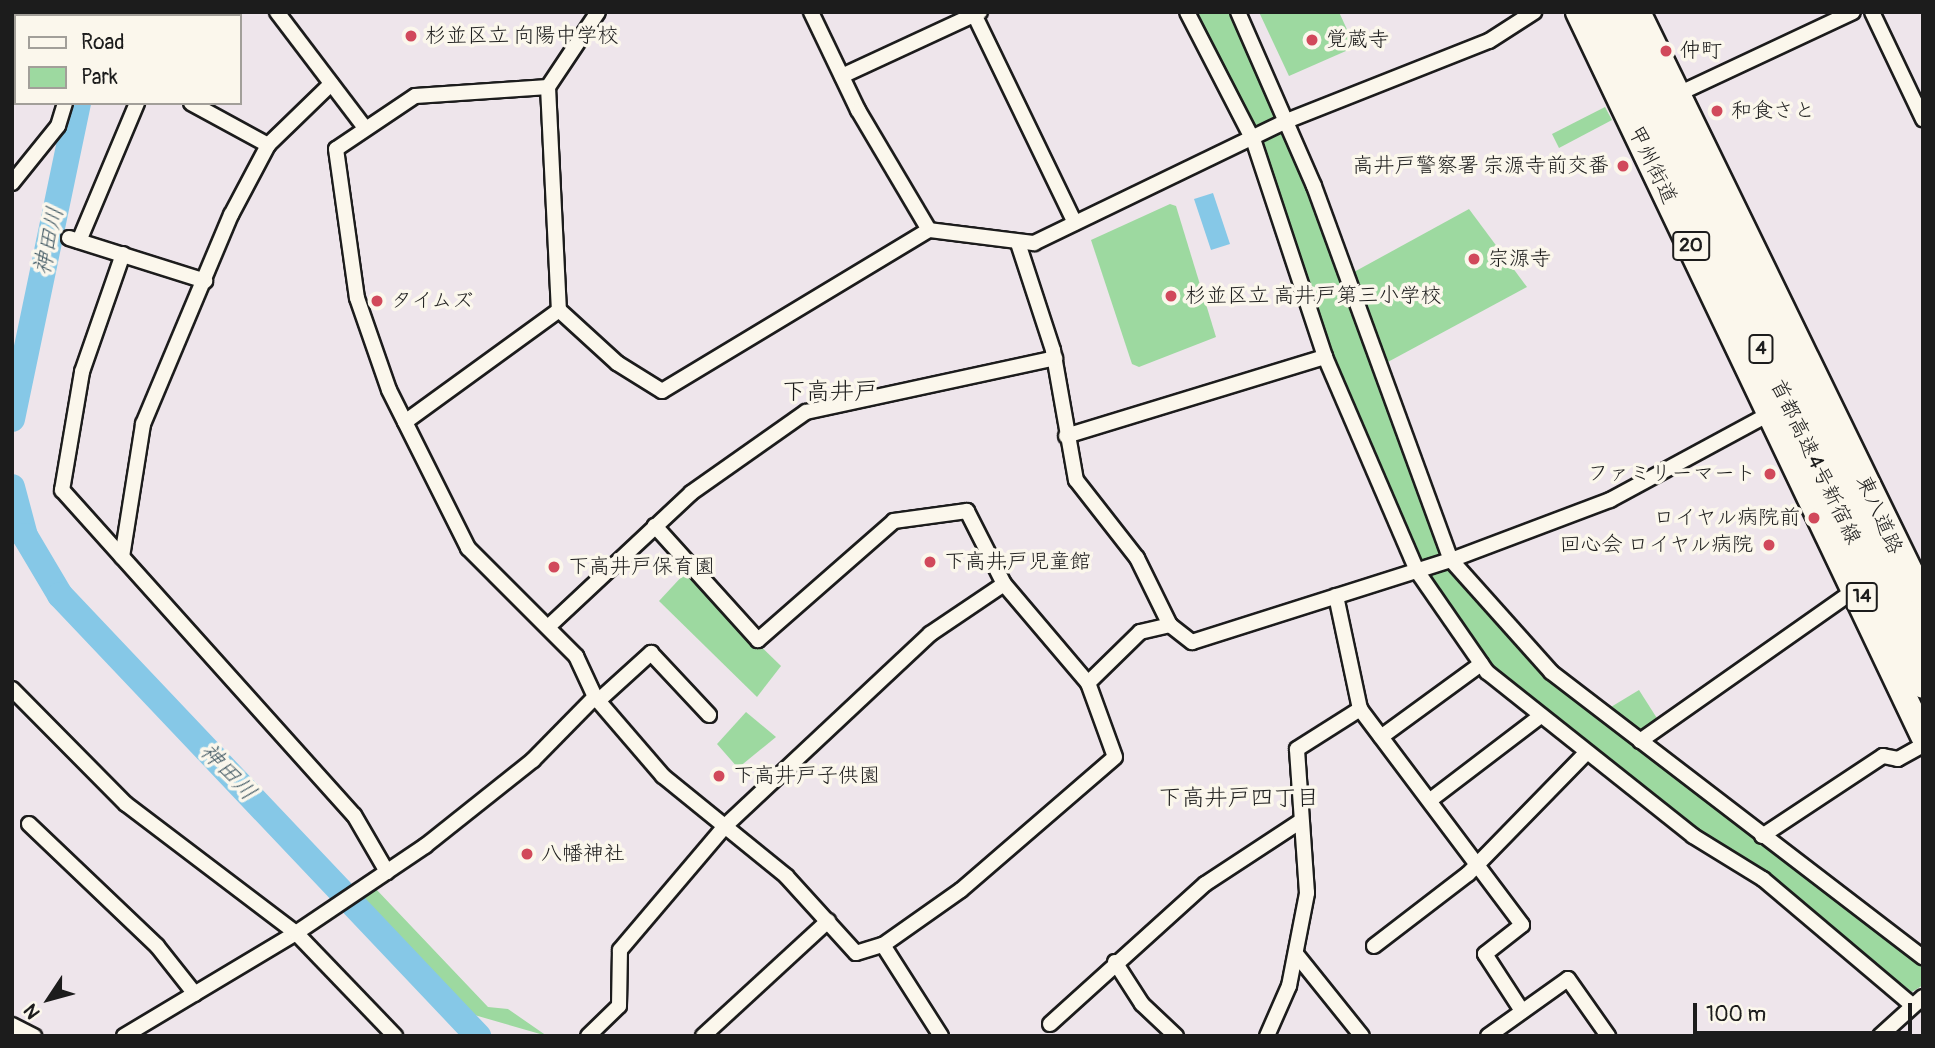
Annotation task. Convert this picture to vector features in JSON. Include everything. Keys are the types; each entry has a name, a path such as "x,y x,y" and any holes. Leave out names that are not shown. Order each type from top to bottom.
{"highway":[{"name":"甲州街道","path":"1578,12 1771,413 1852,592 1923,736"},
{"name":"首都高速4号新宿線","path":"1598,12 1923,686"},
{"name":"首都高速4号新宿線","path":"1618,12 1923,646"},
{"name":"20","path":"1638,12 1923,597"}],"main road":[{"name":"東八道路","path":"1851,454 1923,615"},
{"name":"14","path":"1802,481 1923,713"}],"street":[{"path":"277,12 365,128"},
{"path":"598,12 548,87 559,310 617,363 662,391 929,230 1034,243 1252,136 1489,41 1534,12"},
{"path":"811,12 842,76 929,230"},
{"path":"1187,12 1252,136 1325,357 1417,571 1481,664 1538,718 1693,836 1763,879 1918,1001 1880,1036"},
{"path":"1238,12 1286,121 1451,560 1551,671 1762,836 1923,957"},
{"path":"1678,94 1853,12"},
{"path":"1872,12 1923,119"},
{"path":"842,76 976,13 1075,223"},
{"path":"122,557 143,424 205,281 268,145 331,84"},
{"path":"548,87 415,96 336,149 350,267 368,337 405,422 468,548 576,656 596,699 663,776 786,876 856,953 883,945 961,890 1115,757 1088,683 1004,584 967,511 894,521 758,640 655,526"},
{"path":"12,183 58,126 64,105"},
{"path":"136,105 74,239 205,281"},
{"path":"195,105 268,145"},
{"path":"1018,243 1055,359 1066,436 1076,480 1137,558 1170,625 1192,642 1451,560 1610,500 1771,413"},
{"path":"123,254 82,372 62,490 355,815 387,872"},
{"path":"405,422 559,310"},
{"path":"1066,436 1325,357"},
{"path":"548,627 655,526 749,449 806,412 1055,359"},
{"path":"596,1033 619,1006 620,950 725,826 930,634 1004,584"},
{"path":"1640,741 1852,592"},
{"path":"1336,596 1360,709 1433,798 1522,925 1485,954 1522,1011"},
{"path":"1088,683 1140,632 1170,625"},
{"path":"124,1036 359,893 533,760 596,699 651,653 709,715"},
{"path":"1381,737 1481,664"},
{"path":"12,689 126,804 296,933 395,1036"},
{"path":"1267,1036 1296,954 1307,893 1297,749 1360,709"},
{"path":"1433,798 1538,718"},
{"path":"1762,836 1883,757 1898,759 1923,745"},
{"path":"782,751 793,763"},
{"path":"1374,946 1479,863 1586,754"},
{"path":"1049,1024 1115,962 1229,865 1301,821"},
{"path":"29,824 157,946 195,994"},
{"path":"703,1036 828,921"},
{"path":"883,945 941,1036"},
{"path":"1296,954 1362,1036"},
{"path":"1115,962 1142,1004 1176,1036"},
{"path":"1488,1036 1568,979 1608,1036"},
{"path":"12,1025 34,1036"}],"green space":[{"path":"1197,12 1235,12 1282,118 1253,130"},
{"name":"覚蔵寺","path":"1259,12 1339,12 1355,47 1289,76"},
{"path":"1605,107 1612,120 1559,148 1552,134"},
{"path":"1282,130 1289,133 1451,560 1417,571 1375,475 1254,142"},
{"path":"1170,204 1176,206 1216,337 1139,367 1132,364 1091,240"},
{"path":"1469,209 1527,287 1386,363 1354,272"},
{"path":"1452,568 1519,648 1731,821 1923,966 1923,985 1912,992 1495,672 1422,576"},
{"path":"685,573 781,666 757,697 659,601"},
{"path":"1639,690 1660,723 1641,736 1606,710"},
{"path":"746,712 776,737 738,768 717,744"},
{"path":"375,888 488,1007 508,1009 547,1036 471,1014 359,899"}],"water":[{"path":"1213,193 1230,244 1211,250 1194,199"}],"waterway":[{"name":"神田川","path":"12,419 78,105"},
{"name":"神田川","path":"12,487 25,536 60,595 478,1036"}],"place":[{"name":"杉並区立 向陽中学校","path":"411,36"},
{"name":"覚蔵寺","path":"1312,40"},
{"name":"仲町","path":"1666,51"},
{"name":"和食さと","path":"1717,111"},
{"name":"高井戸警察署 宗源寺前交番","path":"1623,166"},
{"name":"宗源寺","path":"1474,259"},
{"name":"杉並区立 高井戸第三小学校","path":"1171,296"},
{"name":"タイムズ","path":"377,301"},
{"name":"ファミリーマート","path":"1770,474"},
{"name":"ロイヤル病院前","path":"1814,518"},
{"name":"回心会 ロイヤル病院","path":"1769,545"},
{"name":"下高井戸児童館","path":"930,562"},
{"name":"下高井戸保育園","path":"554,567"},
{"name":"下高井戸子供園","path":"719,776"},
{"name":"八幡神社","path":"527,854"}],"district":[{"name":"下高井戸","path":"830,392"},
{"name":"下高井戸四丁目","path":"1239,798"}]}
